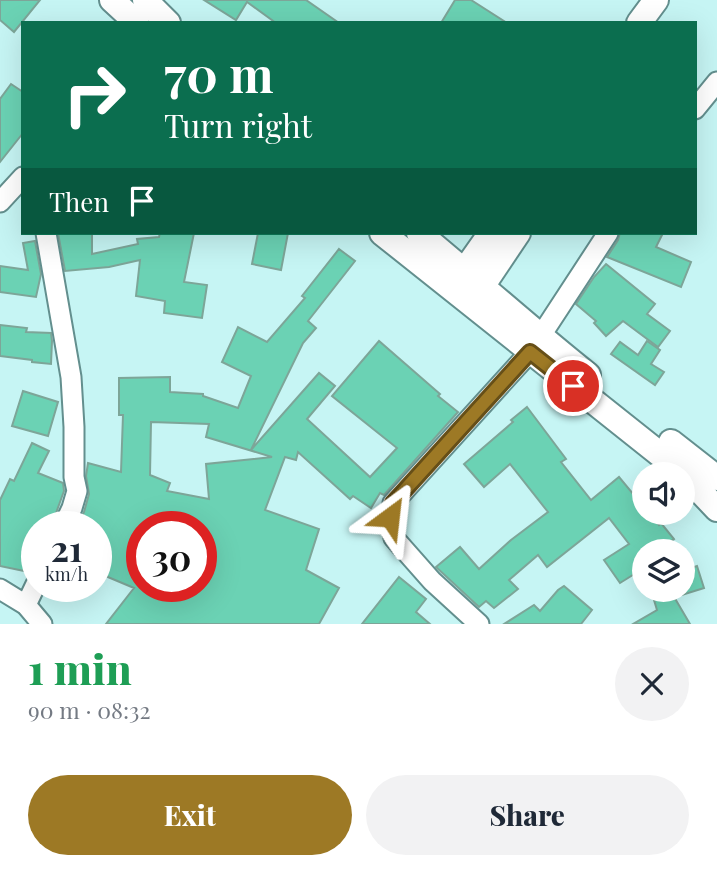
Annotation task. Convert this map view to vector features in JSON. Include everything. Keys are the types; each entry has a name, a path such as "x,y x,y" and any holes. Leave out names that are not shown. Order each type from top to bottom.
{"main road":[{"path":"111,0 135,21"},
{"path":"145,0 166,21"},
{"path":"640,21 656,0"},
{"path":"660,21 674,0"},
{"path":"385,235 467,287 681,471 717,509"},
{"path":"421,235 467,287"},
{"path":"467,287 490,235"},
{"path":"467,287 516,235"},
{"path":"535,344 717,478"}],"street":[{"path":"697,107 717,82"},
{"path":"0,201 21,181"},
{"path":"46,235 71,377 74,477 77,491 71,511"},
{"path":"479,624 432,581 394,538 390,517 393,503 535,344 607,235"},
{"path":"0,589 26,605 42,624"}],"building":[{"path":"0,0 40,0 14,32 0,20"},
{"path":"204,0 306,0 336,21 273,21 247,2 236,20"},
{"path":"455,0 471,0 504,21 442,21"},
{"path":"11,84 21,91 21,136 0,162 0,99"},
{"path":"58,235 92,235 92,254 138,244 137,239 160,235 194,235 184,282 207,285 202,318 164,313 165,301 136,296 140,260 109,267 65,271"},
{"path":"258,235 288,235 281,270 252,264"},
{"path":"619,235 662,235 656,247 691,262 681,287 607,257"},
{"path":"35,241 41,274 36,297 0,292 0,266 28,270 23,243"},
{"path":"339,249 355,261 308,321 316,328 303,343 251,450 319,373 335,386 307,419 370,477 397,448 332,396 379,341 458,412 384,495 380,493 371,508 353,496 350,499 298,452 296,460 285,457 265,510 319,529 306,570 339,588 319,624 106,624 126,598 126,602 217,602 217,511 126,511 126,585 112,579 112,511 84,511 89,494 86,476 88,463 121,472 123,415 119,415 119,378 170,377 170,392 203,394 238,408 251,376 222,362 238,327 267,342 305,298 302,296","holes":["151,422 209,424 206,437 272,457 206,464 209,499 167,491 170,483 150,475"]},
{"path":"606,264 655,304 647,314 670,331 658,347 623,321 606,336 594,323 596,321 576,304"},
{"path":"0,325 27,328 26,332 51,333 51,364 0,356"},
{"path":"647,341 660,350 651,364 664,372 655,385 611,354 620,342 638,355"},
{"path":"23,391 58,402 48,436 12,426"},
{"path":"527,407 566,459 561,462 591,500 619,477 632,493 632,525 663,525 674,539 632,539 632,576 620,583 604,560 629,544 609,518 547,567 538,555 509,580 518,589 494,608 486,601 479,607 436,567 460,547 479,569 548,512 510,464 484,487 464,464 513,422 511,420"},
{"path":"32,443 49,451 38,473 63,483 64,491 57,511 21,511 21,570 0,566 0,500 10,479 14,481"},
{"path":"697,566 704,588 695,591"},
{"path":"399,577 426,599 416,612 430,624 362,624"},
{"path":"564,586 592,610 581,624 504,624 534,605 540,611"},
{"path":"655,602 677,602 690,624 633,624 657,610"}],"route":[{"path":"390,517 393,503 530,352 573,386"}]}
